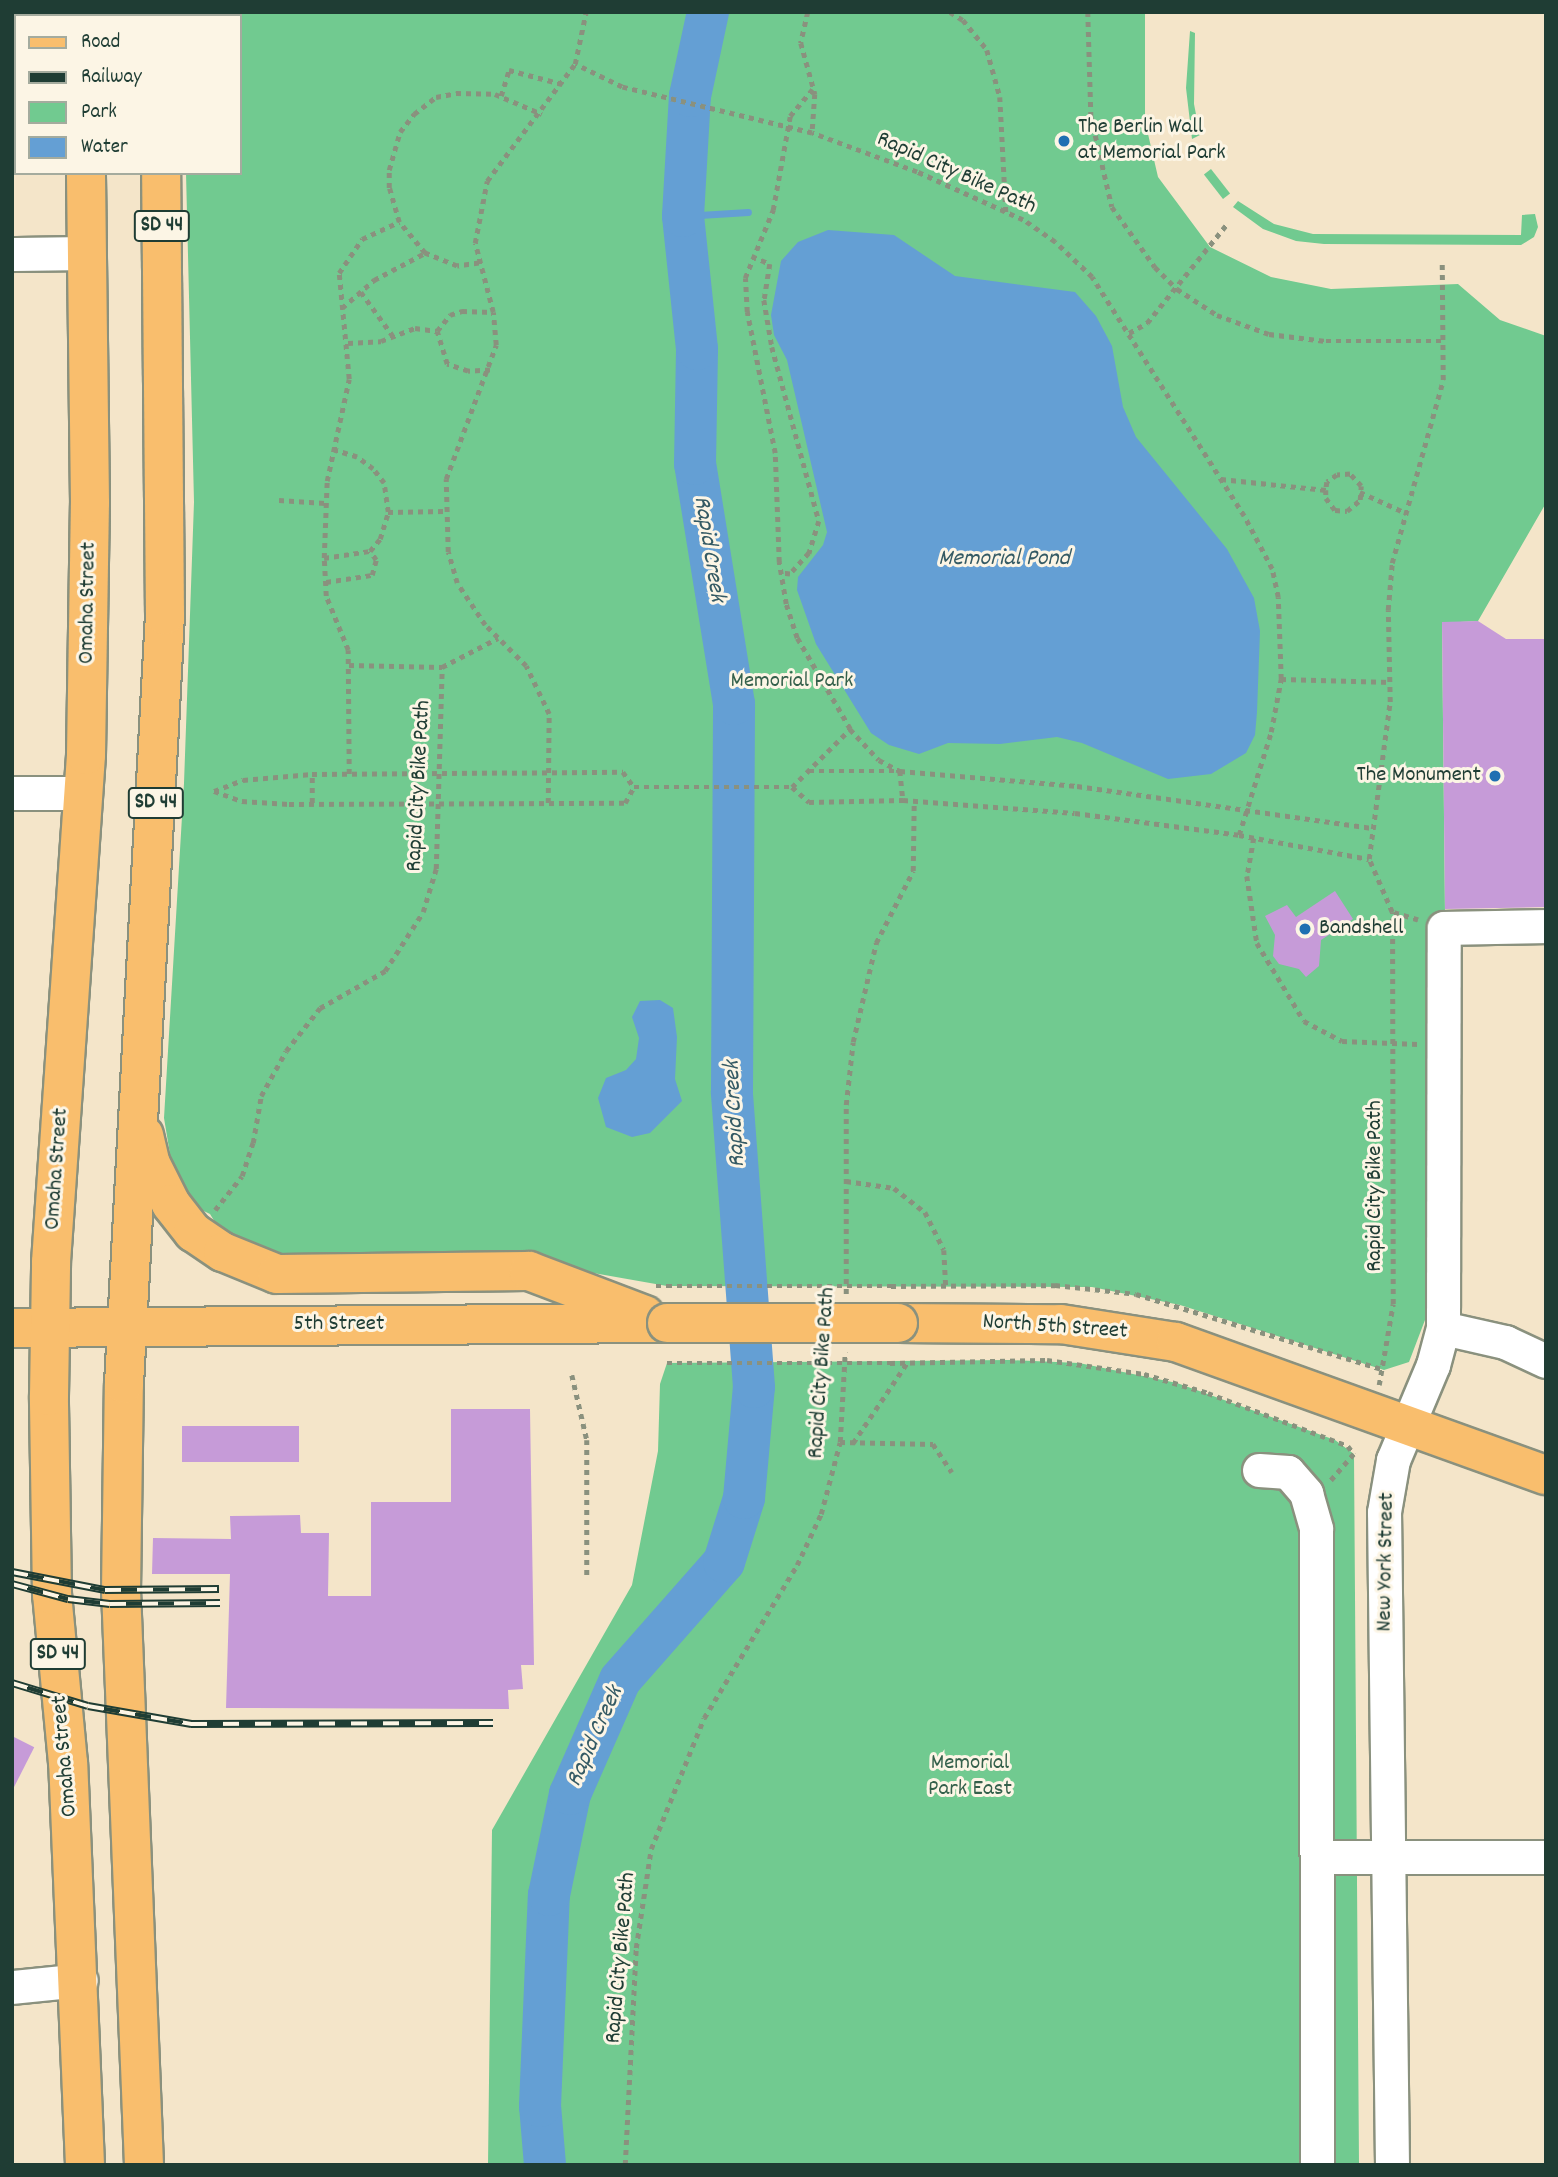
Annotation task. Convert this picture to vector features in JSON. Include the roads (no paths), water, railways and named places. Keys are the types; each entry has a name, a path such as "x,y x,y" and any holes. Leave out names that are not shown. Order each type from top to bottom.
{"main road":[{"name":"Omaha Street","path":"85,2165 80,1980 68,1763 31,1328 85,793 90,503 86,175"},
{"name":"SD 44","path":"144,2165 121,1604 127,1326 165,615 161,175"},
{"path":"139,1112 150,1162 171,1204 193,1232 245,1261 277,1274 529,1271 667,1305"},
{"name":"5th Street","path":"31,1328 667,1305"},
{"name":"North 5th Street","path":"667,1305 898,1323 1061,1324 1138,1334 1217,1355 1406,1428 1546,1475"}],"street":[{"path":"12,254 87,253"},
{"path":"12,793 85,793"},
{"name":"New York Street","path":"1392,2165 1384,1512 1393,1460 1443,1328 1444,928 1546,926"},
{"path":"1443,1328 1505,1342 1546,1361"},
{"path":"1259,1470 1288,1472 1306,1493 1316,1529 1317,2165"},
{"path":"1317,1857 1546,1857"},
{"path":"12,1987 80,1980"}],"water":[{"name":"Memorial Pond","path":"828,230 894,235 955,276 1075,292 1096,316 1112,346 1123,407 1136,437 1227,549 1254,598 1260,631 1257,712 1255,735 1246,753 1211,774 1168,779 1082,743 1057,737 1000,744 948,743 919,754 889,745 871,733 816,644 797,590 798,577 823,545 827,532 787,360 774,335 771,315 781,261 798,242"},
{"path":"660,1000 673,1008 677,1037 675,1079 682,1101 650,1133 632,1137 606,1127 598,1098 606,1078 626,1070 636,1059 639,1038 632,1017 640,1001"}],"waterway":[{"name":"Rapid Creek","path":"545,2165 540,2106 549,1895 570,1794 620,1680 724,1562 744,1498 754,1387 732,1092 734,704 695,464 697,349 683,216 690,96 708,12"},
{"path":"683,216 748,212"}],"railway":[{"path":"12,1572 105,1590 219,1589"},
{"path":"12,1584 68,1599 110,1604 220,1603"},
{"path":"12,1683 88,1706 191,1724 493,1723"}],"place":[{"name":"The Berlin Wall at Memorial Park","path":"1064,141"},
{"name":"The Monument","path":"1495,776"},
{"name":"Bandshell","path":"1305,929"}],"park label":[{"name":"Memorial Park","path":"792,682"},
{"name":"Memorial Park East","path":"970,1777"}]}
